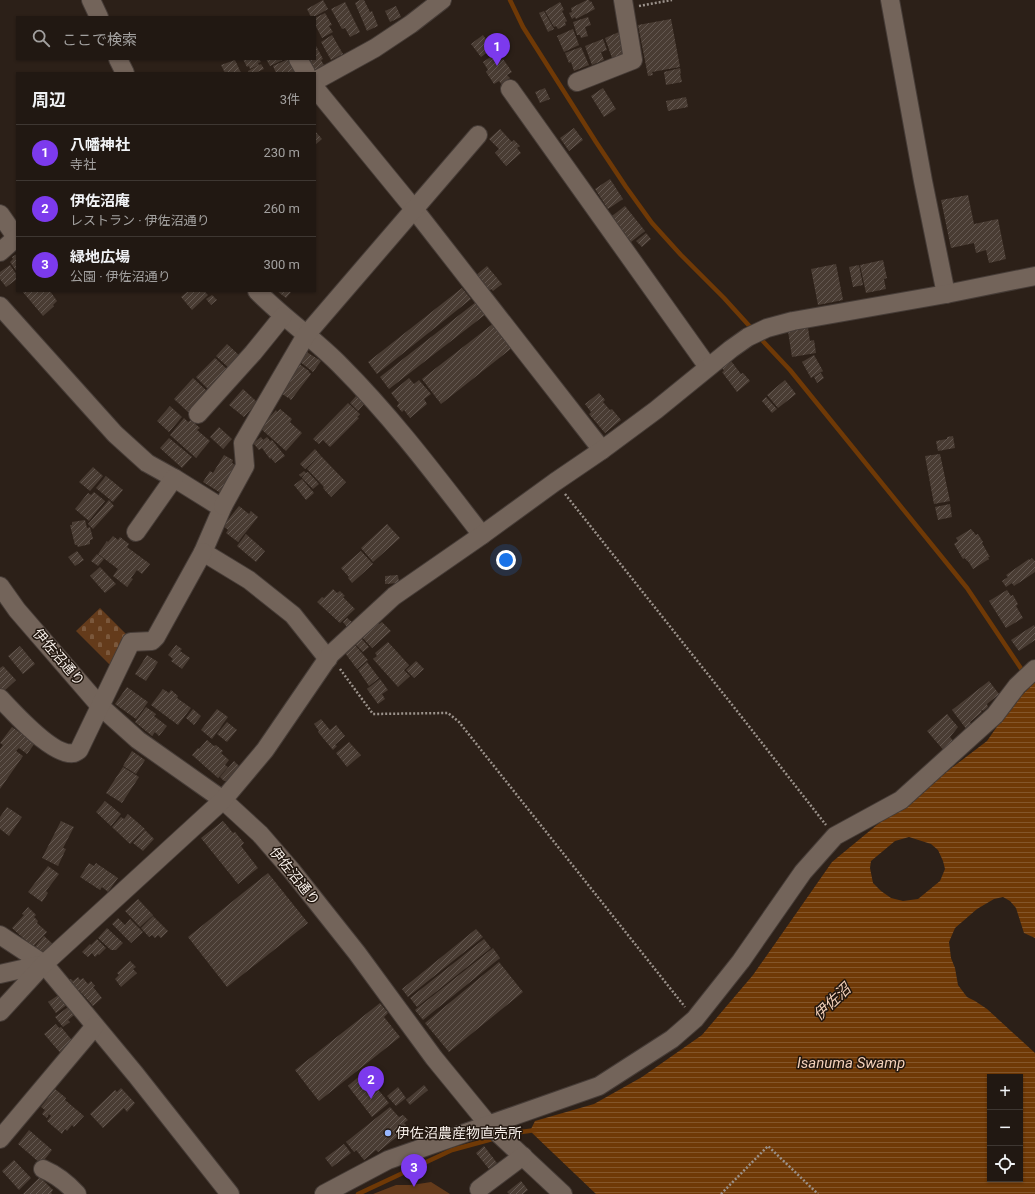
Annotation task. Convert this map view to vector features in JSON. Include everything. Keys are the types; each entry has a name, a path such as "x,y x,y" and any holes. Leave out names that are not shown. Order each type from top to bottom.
{"street":[{"path":"91,0 99,16"},
{"path":"316,80 375,48 411,24 442,0"},
{"path":"890,0 923,181 946,294"},
{"path":"577,82 634,60 624,4"},
{"path":"118,60 124,72"},
{"path":"299,60 305,72"},
{"path":"316,89 414,210 602,450"},
{"path":"510,89 708,367"},
{"path":"0,698 27,726 58,749 74,753 79,750 131,642 152,641 156,637 203,552 223,506 245,466 243,443 306,335 478,135"},
{"path":"0,214 16,236"},
{"path":"0,252 16,238"},
{"path":"0,1012 44,964 223,800 265,750 329,657 394,596 602,450 656,410 708,367 748,337 767,328 793,321 946,294 1035,276"},
{"path":"258,292 283,316 340,365 384,412 482,535"},
{"path":"0,306 115,434 147,464 174,478 214,503 223,506"},
{"path":"198,414 253,353 283,316"},
{"path":"136,532 174,478"},
{"path":"203,552 249,580 293,615 329,657"},
{"name":"伊佐沼通り","path":"0,586 17,610 100,706 138,740 223,800 260,834 292,871 357,954 434,1058 488,1124 523,1156 553,1191"},
{"path":"324,1194 388,1160 599,1086 672,1039 695,1020 741,962 802,872 835,836 901,800 995,715 1017,686 1035,669"},
{"path":"0,934 44,964 96,1026 230,1194"},
{"path":"0,974 44,964"},
{"path":"0,1139 96,1026"},
{"path":"480,1190 523,1156"},
{"path":"43,1169 65,1181 77,1194"}],"path":[{"path":"624,4 672,0"},
{"path":"555,482 835,836"},
{"path":"329,657 373,714 448,713 459,722 695,1020"},
{"path":"721,1194 768,1146 818,1194"}],"green space":[{"path":"100,608 127,635 114,669 76,631"},
{"path":"431,1182 450,1194 373,1194 396,1185 412,1185"}],"water":[{"name":"Isanuma Swamp","path":"1035,682 1035,938 1024,933 1016,908 1010,901 1003,897 994,899 977,909 955,928 949,942 951,958 955,968 958,985 967,997 987,1009 1035,1053 1035,1194 596,1194 530,1131 535,1121 594,1104 642,1077 702,1035 753,975 832,862 878,824 987,741 1012,705","holes":["909,837 931,844 938,850 945,869 940,881 918,899 903,901 891,898 873,883 870,868 871,861 895,841"]}],"building":[{"path":"323,0 328,9 316,16 310,16 307,9"},
{"path":"360,0 364,0 370,12 372,11 378,26 367,31 355,3"},
{"path":"587,0 590,2 591,1 595,9 576,19 575,17 572,19 569,13 572,12 571,8"},
{"path":"345,2 360,32 350,37 345,28 342,29 331,9"},
{"path":"560,2 564,10 562,11 567,21 565,22 566,25 558,29 556,26 554,27 545,11"},
{"path":"396,6 401,17 390,22 385,11"},
{"path":"544,11 554,29 548,32 539,13"},
{"path":"325,13 332,25 329,26 333,32 322,38 316,27 316,18"},
{"path":"588,17 591,25 585,27 588,36 581,38 580,35 577,35 573,22"},
{"path":"671,19 680,67 652,72 653,75 648,76 638,25"},
{"path":"573,29 579,45 564,52 557,36"},
{"path":"619,32 626,53 612,58 605,38"},
{"path":"332,35 343,54 331,60 321,42"},
{"path":"483,35 492,49 481,57 471,44"},
{"path":"603,39 607,50 601,52 604,60 592,65 585,46"},
{"path":"316,46 323,59 321,60 324,65 315,70 305,60 316,60"},
{"path":"581,47 589,65 574,71 571,62 569,63 565,53"},
{"path":"495,54 500,61 503,59 512,72 507,75 510,78 501,84 499,81 494,84 486,72 488,70 483,62"},
{"path":"235,60 241,72 224,72 221,65"},
{"path":"244,60 260,60 261,62 258,63 259,65 250,69 249,66 247,67"},
{"path":"267,60 283,60 270,66"},
{"path":"288,60 292,67 294,66 297,72 276,72 273,66"},
{"path":"261,64 264,69 257,72 248,71"},
{"path":"680,68 682,82 666,85 664,72"},
{"path":"545,88 550,99 540,103 535,92"},
{"path":"603,88 616,109 604,117 591,96"},
{"path":"686,97 688,107 668,111 666,101"},
{"path":"574,128 583,140 569,151 560,138"},
{"path":"500,129 512,142 514,140 520,146 517,148 521,153 506,166 495,153 499,149 489,139"},
{"path":"316,132 322,139 316,144"},
{"path":"610,179 623,199 608,209 595,189"},
{"path":"968,195 974,224 998,219 1006,259 989,263 986,250 976,253 974,243 951,248 941,200"},
{"path":"625,206 645,231 631,242 612,216"},
{"path":"646,233 651,239 642,247 636,241"},
{"path":"16,255 16,271 10,262 13,259 12,257"},
{"path":"883,260 887,278 884,279 886,289 866,293 860,265"},
{"path":"836,264 843,300 818,305 811,269"},
{"path":"10,265 16,274 16,280 6,287 0,279 0,272"},
{"path":"859,265 863,285 853,287 849,267"},
{"path":"487,266 502,284 493,291 491,289 488,292 475,276"},
{"path":"462,288 471,299 377,374 368,362"},
{"path":"23,292 51,292 57,301 53,305 54,306 43,316"},
{"path":"187,292 205,292 208,295 192,310 181,297"},
{"path":"278,292 291,292 286,298"},
{"path":"212,295 217,300 211,305 206,299"},
{"path":"476,302 486,314 389,389 380,377"},
{"path":"494,323 513,347 441,404 422,379"},
{"path":"808,328 810,341 814,340 816,353 792,357 788,331"},
{"path":"227,344 241,357 230,369 216,356"},
{"path":"305,351 321,361 313,372 299,361"},
{"path":"814,355 823,371 811,378 802,362"},
{"path":"215,358 229,371 210,391 196,377"},
{"path":"731,361 741,374 743,373 750,381 737,392 722,372 724,371 722,368"},
{"path":"298,363 311,374 291,400 277,390"},
{"path":"821,373 824,378 817,383 814,377"},
{"path":"193,378 208,392 189,413 174,399"},
{"path":"409,378 414,384 419,380 431,394 424,399 427,404 410,418 404,410 402,412 397,406 399,403 391,393"},
{"path":"785,380 796,394 778,408 767,395"},
{"path":"243,389 257,402 244,417 229,405"},
{"path":"599,393 605,400 603,402 610,410 612,409 621,420 605,433 589,414 601,404 591,412 585,404"},
{"path":"356,396 364,404 358,411 350,403"},
{"path":"766,397 777,409 772,413 762,401"},
{"path":"348,403 360,414 357,417 359,418 330,447 323,440 319,444 313,439"},
{"path":"170,406 182,417 169,432 157,421"},
{"path":"280,409 292,419 290,422 302,433 286,451 260,428 276,410 277,412"},
{"path":"184,418 188,422 191,420 200,428 197,430 210,441 196,458 170,435"},
{"path":"219,427 232,439 223,449 210,437"},
{"path":"953,436 955,448 938,451 936,441"},
{"path":"261,437 263,440 267,437 270,441 272,440 285,456 275,463 262,448 259,450 253,443"},
{"path":"169,438 192,457 182,468 160,448"},
{"path":"315,449 320,455 305,469 300,464"},
{"path":"940,454 950,501 934,504 925,456"},
{"path":"224,455 233,460 232,463 240,468 224,495 203,482 210,471 213,473"},
{"path":"320,455 346,482 331,497 307,469"},
{"path":"93,467 103,476 90,491 79,482"},
{"path":"304,471 306,473 308,472 319,484 313,489 302,478 305,474 301,477 299,475"},
{"path":"106,476 123,490 113,502 96,488"},
{"path":"302,479 314,493 306,500 294,485"},
{"path":"94,492 105,501 89,521 75,509 88,493 91,495"},
{"path":"109,500 114,506 93,529 88,524"},
{"path":"950,504 952,517 938,520 935,507"},
{"path":"239,506 249,514 251,511 258,517 238,542 226,533 228,530 223,526"},
{"path":"85,520 87,528 90,527 93,539 90,540 90,544 78,547 75,545 70,525 72,525 72,522"},
{"path":"387,524 400,538 373,562 361,548"},
{"path":"971,529 976,535 978,534 990,557 973,569 965,558 963,559 954,544 958,541 956,538"},
{"path":"246,534 265,551 256,562 237,546"},
{"path":"113,536 118,540 120,537 129,544 127,547 150,564 142,574 137,570 127,587 113,576 118,569 98,554 107,541 108,542"},
{"path":"77,551 84,560 75,566 68,557"},
{"path":"361,551 373,564 352,583 341,568"},
{"path":"97,554 104,559 98,566 91,561"},
{"path":"1032,558 1035,561 1035,572 1014,586 1012,583 1006,587 1002,581 1008,577 1006,575"},
{"path":"100,567 116,584 105,593 90,576"},
{"path":"398,575 399,583 385,584 385,576"},
{"path":"333,589 337,593 340,591 345,596 343,597 355,609 340,623 317,602 322,597 324,598"},
{"path":"1007,590 1011,596 1013,595 1018,604 1016,606 1023,618 1006,628 989,601"},
{"path":"347,618 352,622 347,627 343,622"},
{"path":"377,622 379,624 382,622 391,631 372,648 361,636"},
{"path":"1034,625 1035,640 1019,651 1011,640"},
{"path":"361,638 369,647 363,652 355,644"},
{"path":"388,642 409,665 404,670 410,676 398,687 373,659 377,656 375,653"},
{"path":"176,645 182,649 180,651 190,658 182,669 171,661 173,659 168,655"},
{"path":"355,645 368,660 357,669 345,653"},
{"path":"20,646 35,664 23,674 8,656"},
{"path":"147,655 158,662 146,681 135,674"},
{"path":"416,661 424,669 414,678 406,670"},
{"path":"367,662 379,678 369,686 358,670"},
{"path":"3,666 16,680 2,693 0,690 0,668"},
{"path":"380,679 388,690 382,694 385,699 378,704 367,689"},
{"path":"989,681 999,694 987,704 988,707 983,711 982,710 982,712 970,722 972,725 967,730 952,710"},
{"path":"127,687 148,702 136,719 115,704"},
{"path":"163,689 169,693 171,690 178,696 177,698 191,708 178,725 151,705"},
{"path":"146,707 156,714 154,716 167,726 159,736 155,732 152,736 135,722"},
{"path":"193,709 201,716 194,725 186,718"},
{"path":"217,709 228,717 212,739 201,730"},
{"path":"947,714 958,727 950,737 956,744 946,753 927,731"},
{"path":"321,719 330,730 336,725 345,736 335,745 337,746 333,750 318,732 319,731 314,724"},
{"path":"227,722 237,730 227,742 217,734"},
{"path":"12,727 35,743 27,754 19,748 16,751 23,756 0,789 0,749 3,745 0,743"},
{"path":"207,740 223,751 221,753 229,760 225,765 228,767 218,778 192,755"},
{"path":"349,742 361,755 347,767 336,753"},
{"path":"132,751 145,760 136,774 123,766"},
{"path":"234,761 241,768 230,781 224,781 220,777"},
{"path":"123,767 139,777 122,803 106,793"},
{"path":"105,801 121,814 111,826 96,812"},
{"path":"7,807 22,817 9,836 0,829 0,817"},
{"path":"128,814 145,829 130,844 112,827 121,817 124,819"},
{"path":"61,821 74,827 63,848 66,849 58,866 42,858"},
{"path":"223,821 244,843 241,846 258,868 238,884 201,838"},
{"path":"145,830 154,839 143,851 133,843"},
{"path":"89,863 94,866 96,863 118,878 108,892 102,887 100,890 80,877"},
{"path":"48,866 59,874 46,891 48,893 42,902 28,892"},
{"path":"268,873 308,923 227,987 188,937"},
{"path":"138,899 153,915 140,927 125,911"},
{"path":"28,907 36,915 34,917 38,921 37,923 47,932 33,947 12,928 24,915 22,914"},
{"path":"153,916 168,931 161,938 158,935 155,938 152,935 149,937 141,928"},
{"path":"118,918 125,925 130,919 143,932 131,943 112,924"},
{"path":"107,928 123,943 116,950 111,950 98,938"},
{"path":"476,929 483,937 408,997 402,989"},
{"path":"44,936 54,945 44,956 33,949"},
{"path":"97,939 106,948 95,957 92,953 88,957 82,952"},
{"path":"484,939 491,948 417,1007 410,998"},
{"path":"493,948 500,958 423,1020 415,1010"},
{"path":"130,961 136,967 133,969 137,973 121,987 115,979 119,975 117,973"},
{"path":"499,962 523,992 449,1052 425,1023"},
{"path":"78,977 80,980 83,978 88,984 91,981 95,986 93,987 102,998 93,1006 79,990 75,994 66,983 71,979 73,981"},
{"path":"60,994 68,1004 56,1013 48,1002"},
{"path":"380,1003 388,1013 384,1017 392,1027 311,1091 295,1070"},
{"path":"72,1004 78,1012 68,1020 70,1022 63,1027 55,1017"},
{"path":"56,1024 59,1028 61,1027 76,1045 63,1056 44,1034"},
{"path":"392,1027 400,1037 319,1101 311,1091"},
{"path":"364,1072 389,1103 372,1117 348,1086"},
{"path":"424,1085 428,1090 410,1105 406,1100"},
{"path":"398,1087 406,1098 396,1106 387,1096"},
{"path":"121,1088 135,1103 127,1112 124,1108 103,1128 90,1114 115,1090 117,1092"},
{"path":"55,1089 66,1098 65,1100 84,1116 74,1127 72,1125 67,1131 65,1129 62,1134 47,1121 51,1116 49,1114 47,1118 42,1114 45,1110 41,1107"},
{"path":"390,1107 399,1117 403,1115 408,1120 404,1123 408,1128 378,1152 376,1150 364,1160 356,1150 354,1152 346,1142"},
{"path":"29,1130 52,1150 41,1164 18,1144"},
{"path":"344,1144 351,1153 332,1167 325,1158"},
{"path":"484,1146 497,1163 489,1169 476,1153"},
{"path":"14,1160 31,1178 19,1190 2,1171"},
{"path":"40,1177 53,1190 51,1193 52,1194 23,1194"},
{"path":"521,1181 528,1190 523,1194 509,1194 507,1192"}],"waterway":[{"path":"510,0 523,27 596,142 652,223 753,330"},
{"path":"759,337 790,370 967,588 1024,673"},
{"path":"508,1136 536,1130"},
{"path":"358,1194 452,1150 496,1138"}],"place":[{"name":"八幡神社","path":"497,66"},
{"name":"伊佐沼庵","path":"371,1099"},
{"name":"伊佐沼農産物直売所","path":"388,1133"},
{"name":"緑地広場","path":"414,1187"}],"water label":[{"name":"伊佐沼","path":"832,1002"}]}
